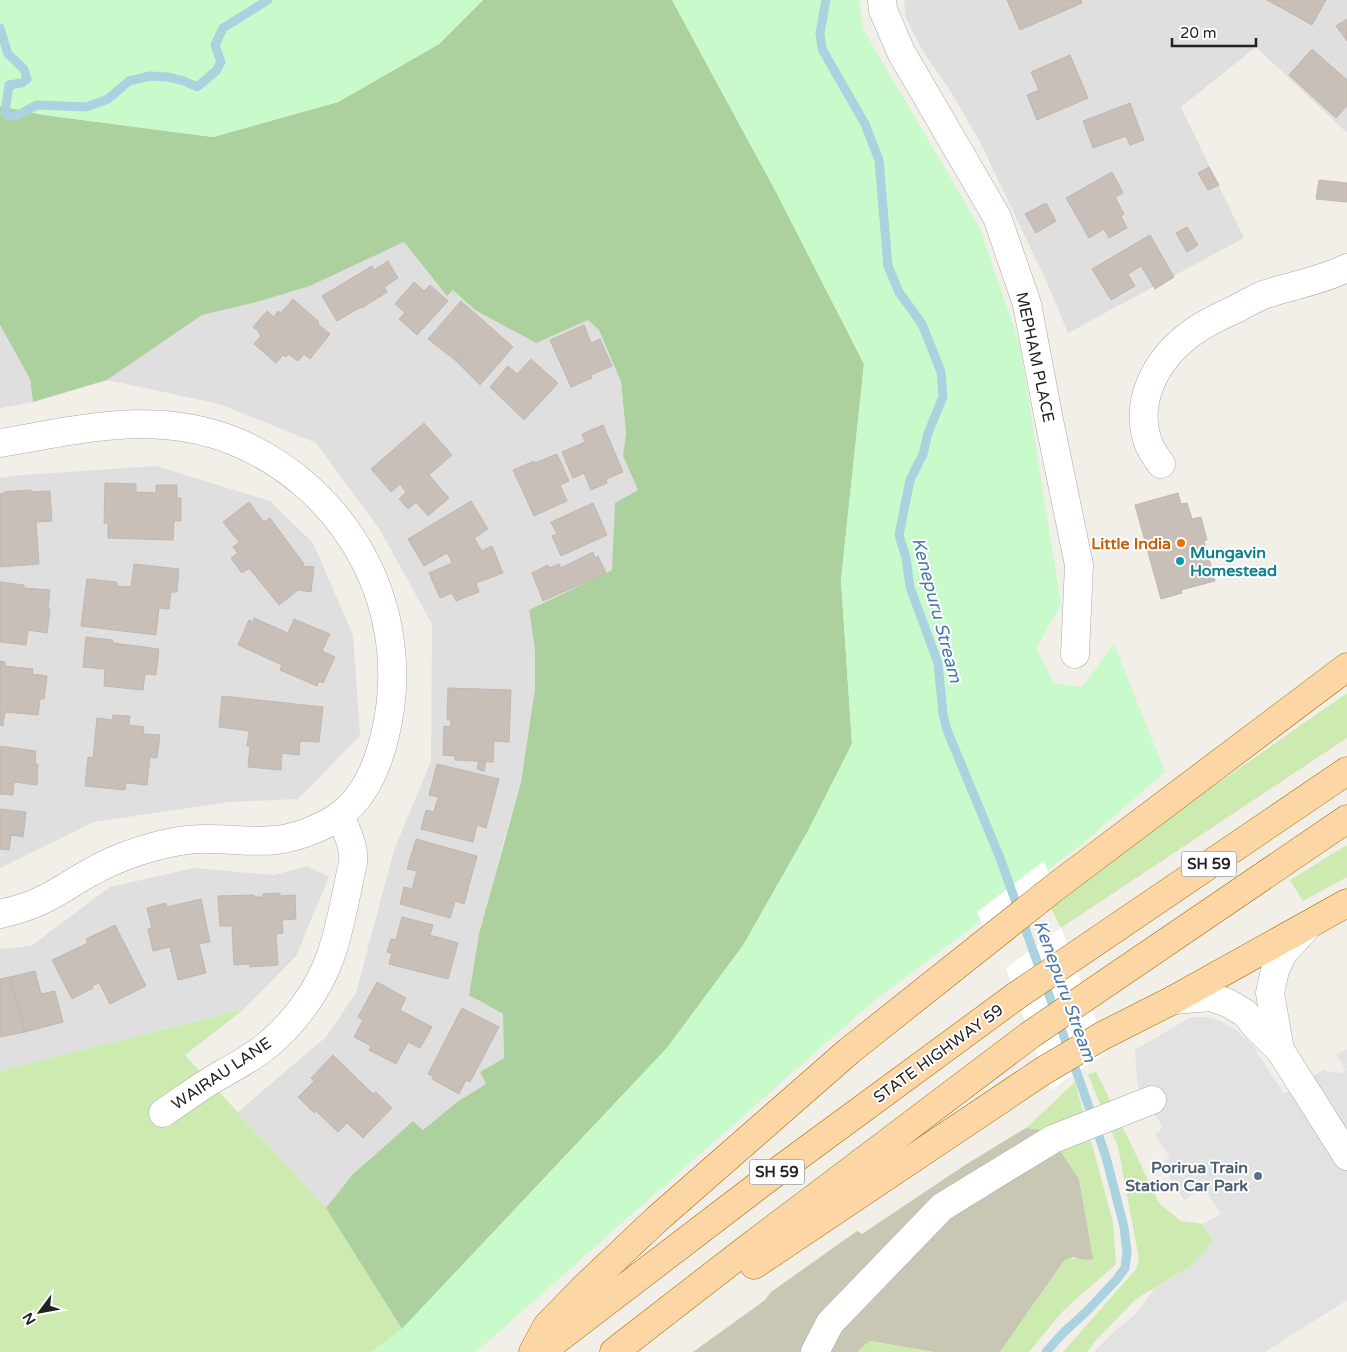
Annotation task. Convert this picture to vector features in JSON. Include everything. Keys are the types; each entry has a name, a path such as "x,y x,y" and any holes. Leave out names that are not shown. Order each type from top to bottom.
{"main road":[{"path":"533,1352 547,1326 583,1289 657,1219 850,1051 1054,888 1347,667"},
{"name":"STATE HIGHWAY 59","path":"541,1352 759,1186 1016,996 1347,771"},
{"name":"SH 59","path":"614,1352 743,1252 1030,1036 1347,819"},
{"path":"624,1352 1043,1071 1102,1036 1173,1000 1313,920 1347,903"}],"street":[{"name":"MEPHAM PLACE","path":"882,0 883,10 901,52 997,217 1027,304 1079,565 1075,654"},
{"path":"1162,464 1150,447 1144,429 1144,402 1152,378 1168,353 1190,334 1214,319 1263,295 1328,277 1347,268"},
{"path":"0,444 115,424 138,423 177,426 206,432 234,441 258,453 297,477 319,498 353,538 377,586 387,623 393,676 388,722 382,748 366,786 354,802 340,815 310,830 276,840 200,839 156,846 114,861 38,902 0,914"},
{"name":"WAIRAU LANE","path":"163,1113 266,1047 309,1000 331,956 353,863 352,845 340,815"},
{"path":"1280,1050 1270,992 1275,970 1283,953 1313,920"},
{"path":"1173,1000 1211,997 1228,1002 1245,1013 1259,1030 1280,1050 1347,1156"},
{"path":"815,1352 830,1323 942,1207 1054,1139 1152,1100"}],"shaded area":[{"path":"904,0 1347,0 1347,133 1256,47 1181,107 1244,238 1068,333 1045,278 980,142 951,92 922,50 906,18"},
{"path":"404,242 447,296 453,290 475,310 536,342 588,320 599,330 621,382 626,433 623,456 638,490 612,570 529,610 535,650 535,688 521,782 499,858 469,997 503,1014 504,1058 480,1072 486,1084 457,1102 423,1130 413,1121 353,1174 326,1208 238,1112 326,1037 356,993 394,850 431,761 432,624 380,530 316,443 219,404 107,380 202,315 257,302 310,286"},
{"path":"0,325 30,379 33,402 0,408"},
{"path":"156,466 270,501 313,543 353,635 360,736 298,799 229,802 94,822 0,868 0,478"},
{"path":"307,866 329,877 296,956 244,1009 0,1071 0,949 31,946 110,887 194,868 274,875"},
{"name":"Porirua Train Station Car Park","path":"1191,1017 1207,1017 1221,1021 1236,1030 1253,1046 1284,1094 1323,1070 1343,1073 1345,1069 1336,1055 1347,1049 1347,1300 1265,1352 1094,1352 1117,1329 1137,1313 1155,1288 1188,1268 1213,1242 1203,1224 1221,1214 1204,1188 1184,1200 1161,1164 1170,1158 1155,1134 1160,1131 1162,1126 1141,1093 1137,1081 1135,1050"},
{"path":"1026,1128 1047,1130 1079,1179 1094,1260 1086,1261 1073,1257 1064,1261 1000,1352 933,1352 870,1341 857,1352 693,1352 765,1300 771,1292 857,1231 862,1234 965,1165"}],"green space":[{"path":"0,0 483,0 439,44 338,102 213,137 44,115 0,106"},
{"path":"483,0 672,0 775,190 864,364 841,580 852,744 809,829 744,944 667,1048 402,1329 326,1208 353,1174 413,1121 423,1130 457,1102 486,1084 480,1072 504,1058 503,1014 469,996 479,934 521,782 535,688 535,650 529,610 612,570 615,503 638,490 623,456 626,433 621,382 599,330 588,320 536,343 475,310 453,290 447,296 404,242 310,286 257,302 202,315 107,380 33,402 30,379 0,325 0,106 44,115 213,137 338,102 439,44"},
{"path":"672,0 859,0 863,29 979,226 1020,345 1061,605 1036,648 1054,683 1082,687 1114,644 1165,772 1081,845 869,1005 476,1352 371,1352 402,1329 667,1048 744,944 809,829 852,744 841,580 864,364 775,190"},
{"path":"1347,693 1347,738 1061,928 1048,902"},
{"path":"1347,845 1347,877 1303,901 1290,880"},
{"path":"244,1009 185,1055 326,1208 402,1329 371,1352 0,1352 0,1071"},
{"path":"1096,1071 1159,1203 1181,1221 1203,1224 1213,1242 1188,1268 1136,1299 1096,1340 1087,1352 1063,1352 1136,1269 1139,1259 1118,1147 1088,1075"},
{"path":"1075,1082 1113,1222 1116,1264 1063,1311 1029,1352 1000,1352 1064,1261 1093,1259 1079,1179 1047,1130 1026,1128"},
{"path":"869,1341 933,1352 857,1352"}],"pier":[{"path":"1044,861 1057,897 994,951 977,912"},
{"path":"1061,928 1108,1051 1050,1090 1006,968"}],"building":[{"path":"1007,0 1081,0 1082,3 1020,30"},
{"path":"1267,0 1326,0 1312,25"},
{"path":"1347,19 1347,41 1336,26"},
{"path":"1312,49 1347,80 1347,106 1336,118 1289,75"},
{"path":"1070,55 1088,98 1037,120 1027,95 1039,90 1031,72"},
{"path":"1130,103 1144,140 1130,145 1126,136 1093,148 1083,121"},
{"path":"1209,167 1219,185 1208,190 1198,173"},
{"path":"1112,172 1123,193 1115,197 1124,214 1121,216 1127,228 1109,238 1104,229 1089,238 1066,198"},
{"path":"1319,180 1347,183 1347,202 1316,199"},
{"path":"1046,203 1056,221 1036,233 1025,214"},
{"path":"1187,227 1198,245 1187,252 1176,233"},
{"path":"1150,235 1174,277 1155,289 1141,266 1128,274 1135,286 1111,300 1092,269"},
{"path":"388,261 398,278 384,287 387,292 337,321 322,296 372,266 374,270"},
{"path":"414,282 424,291 430,285 448,301 417,335 399,319 405,313 395,304"},
{"path":"293,299 330,334 310,359 304,354 298,361 288,354 286,357 283,355 276,363 254,344 261,336 253,327 267,311 274,317 278,311 281,313"},
{"path":"461,301 487,324 455,360 428,339"},
{"path":"487,324 513,347 480,385 455,360"},
{"path":"584,325 591,343 600,339 612,366 591,375 592,378 571,387 550,340"},
{"path":"531,359 558,383 524,420 490,387 508,366 517,374"},
{"path":"424,423 452,455 429,475 449,498 428,516 416,502 408,509 399,499 406,492 400,484 391,492 371,469"},
{"path":"603,425 623,472 606,479 607,483 591,490 584,473 573,478 562,452 585,442 582,434"},
{"path":"557,454 569,481 560,485 567,501 534,516 513,470"},
{"path":"105,483 136,484 136,492 156,493 156,485 177,485 177,498 181,498 181,521 174,521 173,540 108,538 108,523 104,523"},
{"path":"31,490 31,492 50,491 52,521 36,522 39,564 0,567 0,494"},
{"name":"Mungavin Homestead","path":"1178,493 1181,504 1187,503 1192,519 1201,517 1207,540 1204,541 1215,581 1181,590 1182,593 1161,599 1135,505"},
{"path":"471,501 488,529 474,538 482,551 492,546 503,573 476,583 479,592 456,601 452,593 440,598 429,573 452,563 450,558 447,553 424,566 408,539"},
{"path":"249,502 264,522 270,518 304,564 301,566 314,567 311,592 298,590 279,605 249,568 242,573 231,558 238,553 233,547 239,542 223,522"},
{"path":"593,503 607,535 561,556 552,536 557,534 551,522"},
{"path":"593,552 595,558 598,556 606,573 543,601 532,573 548,565 549,568 559,564 561,568"},
{"path":"134,564 179,569 177,592 171,592 169,609 159,608 156,635 81,626 87,579 117,582 117,586 131,587"},
{"path":"0,582 24,585 24,588 50,590 47,633 28,630 26,645 0,642"},
{"path":"254,618 288,633 294,619 330,634 322,651 335,657 323,683 319,681 317,686 280,670 282,665 238,645 249,620 253,622"},
{"path":"86,637 113,640 113,643 159,649 156,675 145,674 143,690 104,686 105,669 83,667"},
{"path":"0,661 5,662 5,666 33,669 32,674 47,676 44,699 40,699 38,715 5,712 3,726 0,725"},
{"path":"448,688 511,690 509,742 494,741 493,762 455,760 455,756 443,755 444,726 450,727 451,720 447,720"},
{"path":"222,696 323,707 319,742 300,741 299,755 282,753 281,770 248,767 250,746 247,746 249,731 219,727"},
{"path":"113,715 130,716 129,725 144,727 143,734 160,735 157,758 150,757 147,785 126,783 125,790 85,786 88,757 93,758 97,718 112,720"},
{"path":"0,746 36,751 35,764 38,764 37,785 14,782 13,795 0,794"},
{"path":"479,761 486,763 484,771 477,769"},
{"path":"437,764 499,779 486,828 477,825 473,842 421,829 426,810 434,812 438,797 429,795"},
{"path":"0,809 26,812 23,837 11,835 9,850 0,849"},
{"path":"416,839 477,856 464,904 455,901 450,918 400,904 404,887 412,889 417,871 407,869"},
{"path":"280,893 280,896 295,895 296,919 282,920 283,933 276,934 278,965 250,967 250,964 234,965 232,926 220,926 218,896 254,895 255,897 263,897 263,894"},
{"path":"201,899 210,942 199,944 206,973 178,980 170,947 153,951 148,929 152,928 147,908 166,903 167,907"},
{"path":"402,917 433,925 430,935 458,943 448,979 389,964 392,953 387,952 391,939 396,940"},
{"path":"115,925 146,986 110,1004 99,983 72,999 52,960 88,943 86,939"},
{"path":"35,971 41,994 55,991 63,1022 25,1032 10,977"},
{"path":"10,977 25,1032 0,1037 0,979"},
{"path":"377,982 406,998 400,1010 432,1027 420,1048 408,1042 396,1064 369,1050 371,1046 354,1037 363,1020 358,1017"},
{"path":"462,1008 499,1027 470,1082 466,1080 459,1094 432,1079 433,1076 428,1074"},
{"path":"333,1055 373,1094 376,1092 392,1108 363,1138 347,1123 338,1132 316,1111 314,1113 298,1097 314,1081 311,1078"}],"waterway":[{"name":"Kenepuru Stream","path":"0,28 8,54 24,69 27,79 22,83 9,85 5,113 9,116 16,116 37,105 86,107 108,99 129,81 150,76 168,77 197,87 216,71 221,62 215,45 223,28 268,0"},
{"name":"Kenepuru Stream","path":"826,0 820,33 822,49 865,124 879,160 888,266 899,292 922,324 941,372 943,397 928,433 923,454 910,480 899,535 906,558 910,587 938,663 943,714 947,730 1000,858 1083,1090 1106,1157 1124,1227 1127,1252 1125,1268 1087,1311 1046,1352"}],"place":[{"name":"Little India","path":"1181,543"},
{"name":"Mungavin Homestead","path":"1180,561"},
{"name":"Porirua Train Station Car Park","path":"1258,1176"}]}
